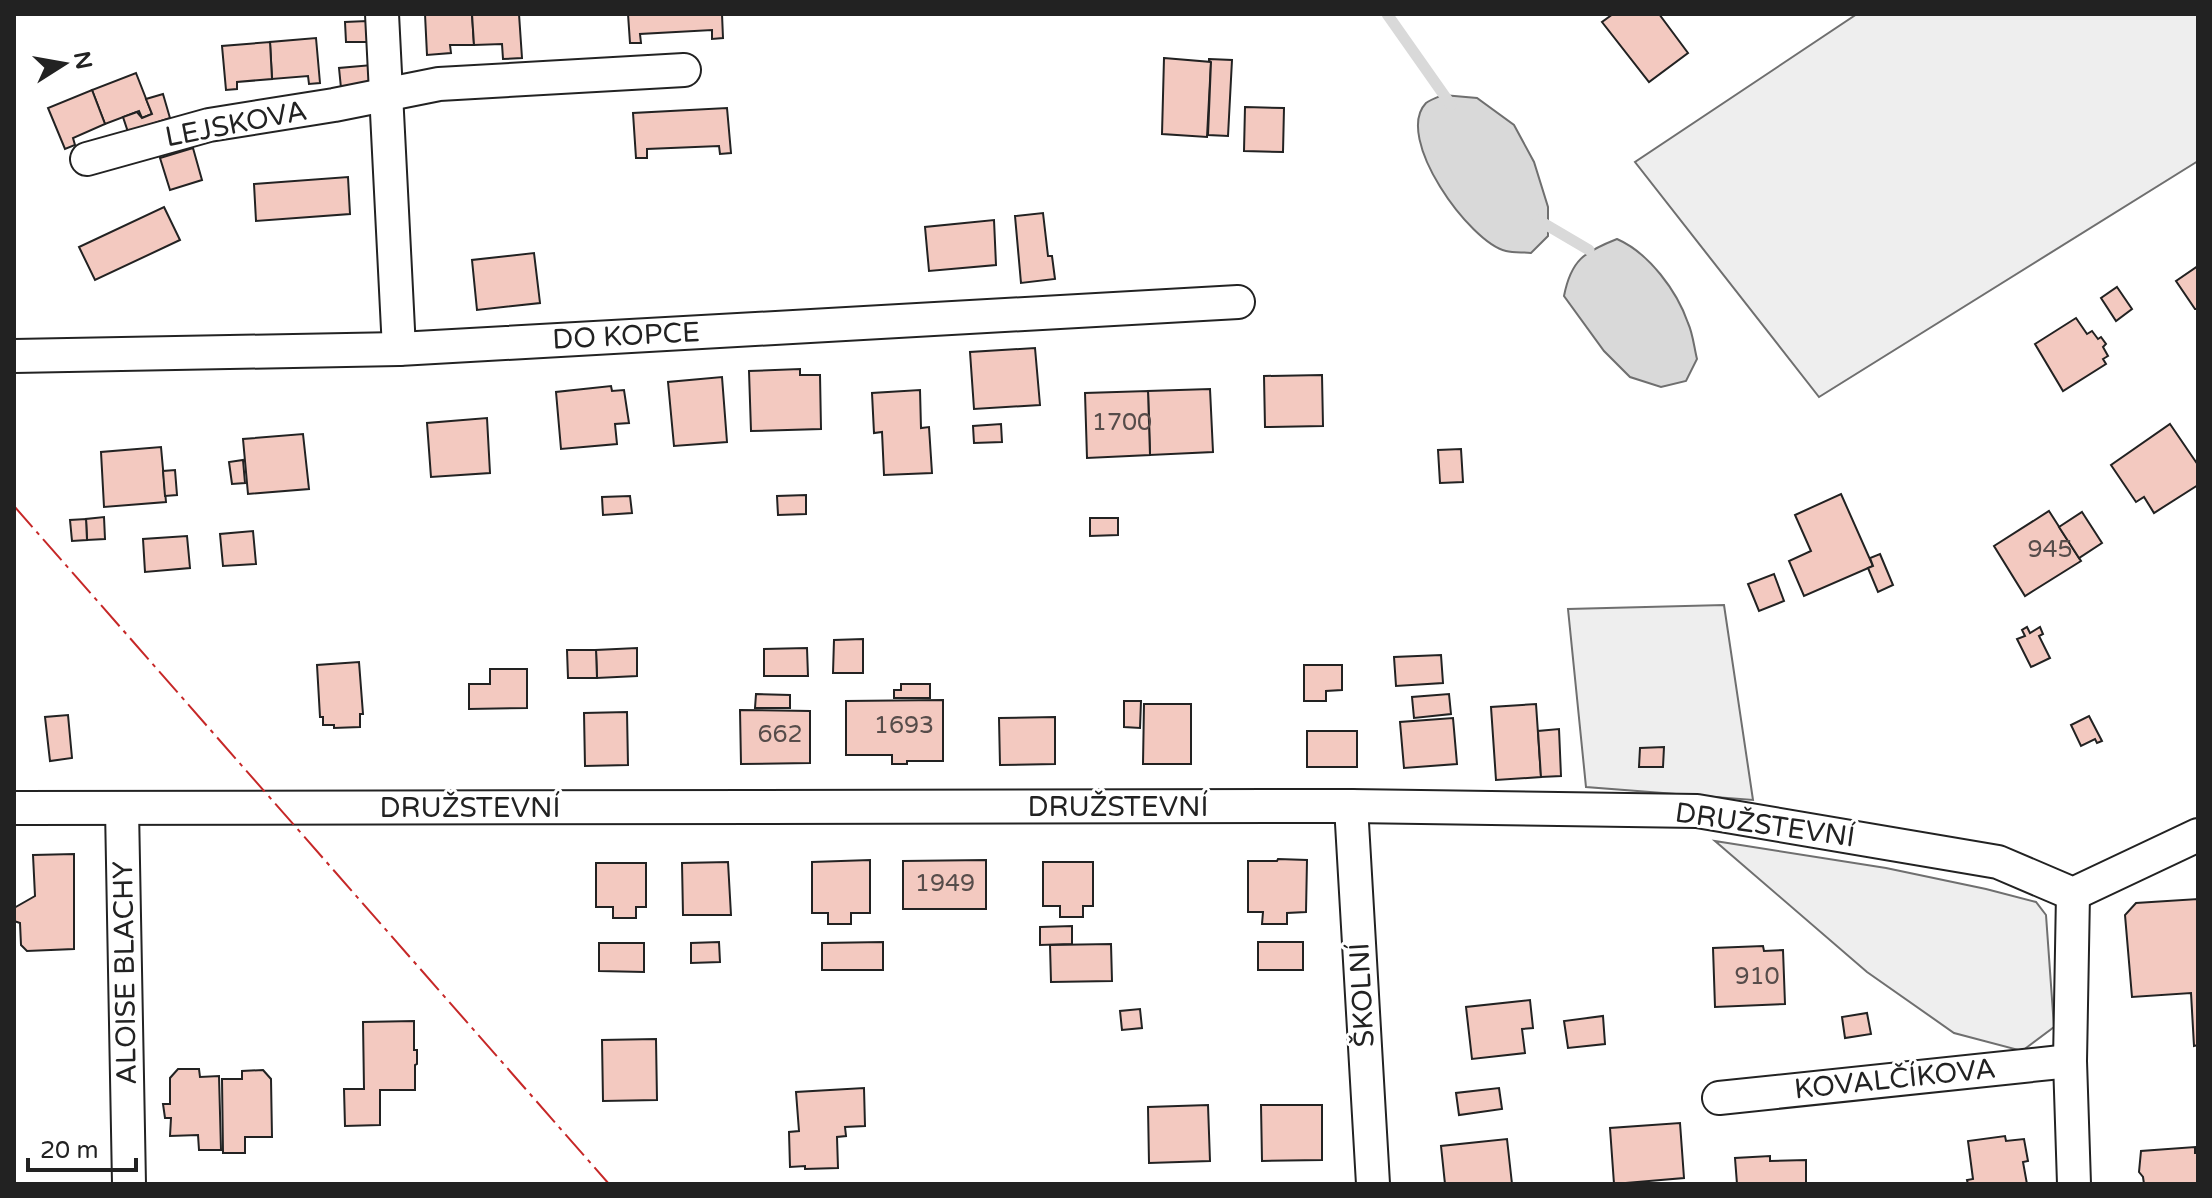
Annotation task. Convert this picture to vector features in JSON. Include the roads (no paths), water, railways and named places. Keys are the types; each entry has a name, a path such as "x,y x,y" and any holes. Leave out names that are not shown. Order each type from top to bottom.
{"street":[{"path":"382,14 399,349"},
{"name":"LEJSKOVA","path":"87,159 209,125 439,84 684,70"},
{"name":"DO KOPCE","path":"14,356 399,349 1238,302"},
{"name":"DRUŽSTEVNÍ","path":"14,808 1351,806 1697,811 1998,862 2073,894"},
{"name":"ŠKOLNÍ","path":"1351,806 1373,1184"},
{"name":"ALOISE BLACHY","path":"122,809 129,1184"},
{"path":"2074,1184 2070,1061 2073,894 2198,835"},
{"name":"KOVALČÍKOVA","path":"1719,1098 2070,1061"}],"waterway":[{"path":"1387,14 1451,105"},
{"path":"1538,220 1589,250"}]}
